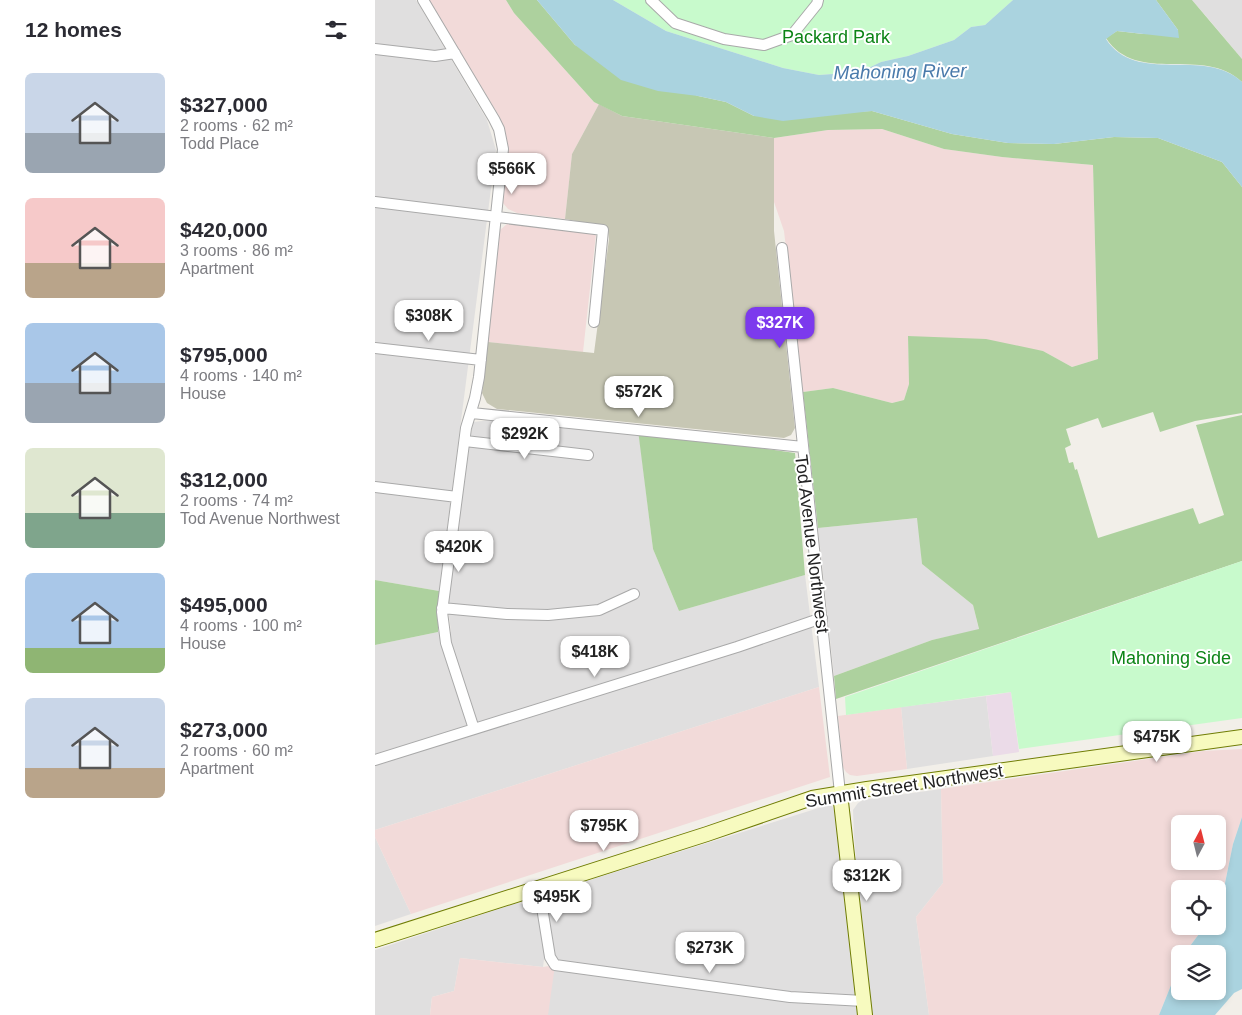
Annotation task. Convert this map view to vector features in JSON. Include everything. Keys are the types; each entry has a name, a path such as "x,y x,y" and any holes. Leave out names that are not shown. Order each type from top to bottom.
{"main road":[{"name":"Summit Street Northwest","path":"375,940 539,889 804,800 840,793 1242,737"},
{"name":"Tod Avenue Northwest","path":"840,793 864,1008"}],"street":[{"path":"423,0 495,119 501,139 503,159 481,360 467,428 442,608 442,622 446,642 474,729"},
{"path":"651,0 675,23 724,39 764,45 792,35 817,4 818,0"},
{"path":"375,49 435,56 455,53"},
{"path":"375,202 603,230 594,322"},
{"path":"782,248 803,447"},
{"path":"375,348 481,360"},
{"name":"Tod Avenue Northwest","path":"471,413 803,447 840,793"},
{"path":"465,441 588,455"},
{"path":"375,487 457,497"},
{"path":"442,608 507,614 548,614 599,610 634,594"},
{"path":"375,760 737,647 822,618"},
{"path":"539,889 550,957 555,965 864,1008"}],"shaded area":[{"path":"375,0 416,0 487,120 496,150 439,591 375,580"},
{"path":"429,0 506,0 514,13 594,102 599,104 572,154 565,219 517,213 508,209 503,203 507,164 507,142 504,127"},
{"path":"1192,0 1242,0 1242,59 1211,22"},
{"path":"599,104 622,116 774,138 774,231 795,428 791,435 784,438 497,409 487,403 482,393 488,342 594,353 609,239 608,230 603,226 565,219 572,154"},
{"path":"882,129 944,149 1002,157 1093,165 1098,359 1072,367 1043,351 908,336 909,384 904,400 892,403 833,388 803,392 784,231 774,202 774,138 828,130"},
{"path":"507,224 596,234 583,352 488,342 500,230"},
{"path":"492,420 639,435 653,549 679,611 805,575 819,687 375,830 375,645 438,632 451,632 447,598 473,422"},
{"path":"918,518 922,564 973,605 979,630 932,640 834,676 818,528"},
{"path":"819,687 830,777 411,914 375,837 375,830"},
{"path":"1011,692 1019,752 993,756 986,696"},
{"path":"986,696 993,756 907,769 901,707"},
{"path":"901,707 907,769 857,776 846,772 843,767 838,716"},
{"path":"1242,749 1242,817 1233,844 1226,880 1171,880 1171,935 1198,935 1191,945 1171,945 1171,985 1159,1015 929,1015 916,917 943,883 941,789 1203,751"},
{"path":"941,789 943,883 916,917 929,1015 870,1015 853,810 863,800"},
{"path":"825,806 832,806 835,812 858,1015 547,1015 554,951 547,907 549,896 593,879"},
{"path":"375,837 411,914 375,926"},
{"path":"517,903 534,906 538,914 545,952 543,967 460,958 454,991 432,997 430,1015 375,1015 375,950"},
{"path":"460,958 543,967 555,965 548,1015 430,1015 432,997 454,991"}],"green space":[{"path":"506,0 537,0 575,45 698,96 726,102 754,116 872,111 952,134 1008,143 1054,144 1114,137 1158,138 1222,162 1242,187 1242,413 1195,421 1160,432 1153,412 1102,428 1098,418 1066,429 1071,445 1065,448 1069,463 1073,462 1075,470 1077,469 1098,538 1193,508 1199,524 1224,515 1196,425 1242,415 1242,561 836,699 834,676 932,640 979,629 973,605 922,564 917,518 818,528 803,392 833,388 892,403 904,400 909,384 908,336 986,339 1043,351 1072,367 1098,359 1093,165 1002,157 944,149 882,129 828,130 774,138 622,116 594,102 514,13"},
{"name":"Packard Park","path":"613,0 1013,0 985,25 971,27 954,40 908,56 881,62 860,72 819,75 783,68 666,31"},
{"path":"1156,0 1192,0 1242,59 1242,82 1227,71 1209,66 1153,63 1135,60 1119,52 1106,38 1117,31 1143,34 1178,30"},
{"path":"638,430 795,453 805,575 679,611 653,549"},
{"name":"Mahoning Side","path":"1242,561 1242,718 1019,749 1011,692 846,715 845,697"},
{"path":"375,580 439,591 438,632 375,645"}],"water":[{"name":"Mahoning River","path":"537,0 613,0 666,31 783,68 819,75 860,72 881,62 908,56 954,40 971,27 985,25 1013,0 1156,0 1178,30 1179,38 1117,31 1106,39 1119,53 1135,60 1152,64 1209,67 1226,72 1242,82 1242,187 1222,162 1158,138 1114,137 1054,144 1008,143 952,134 872,111 783,121 754,116 726,102 658,91 621,80 575,45"},
{"path":"1242,817 1242,989 1234,993 1215,1015 1159,1015 1171,985 1171,1000 1226,1000 1226,945 1191,945 1198,935 1226,935 1226,880 1233,844"}]}
